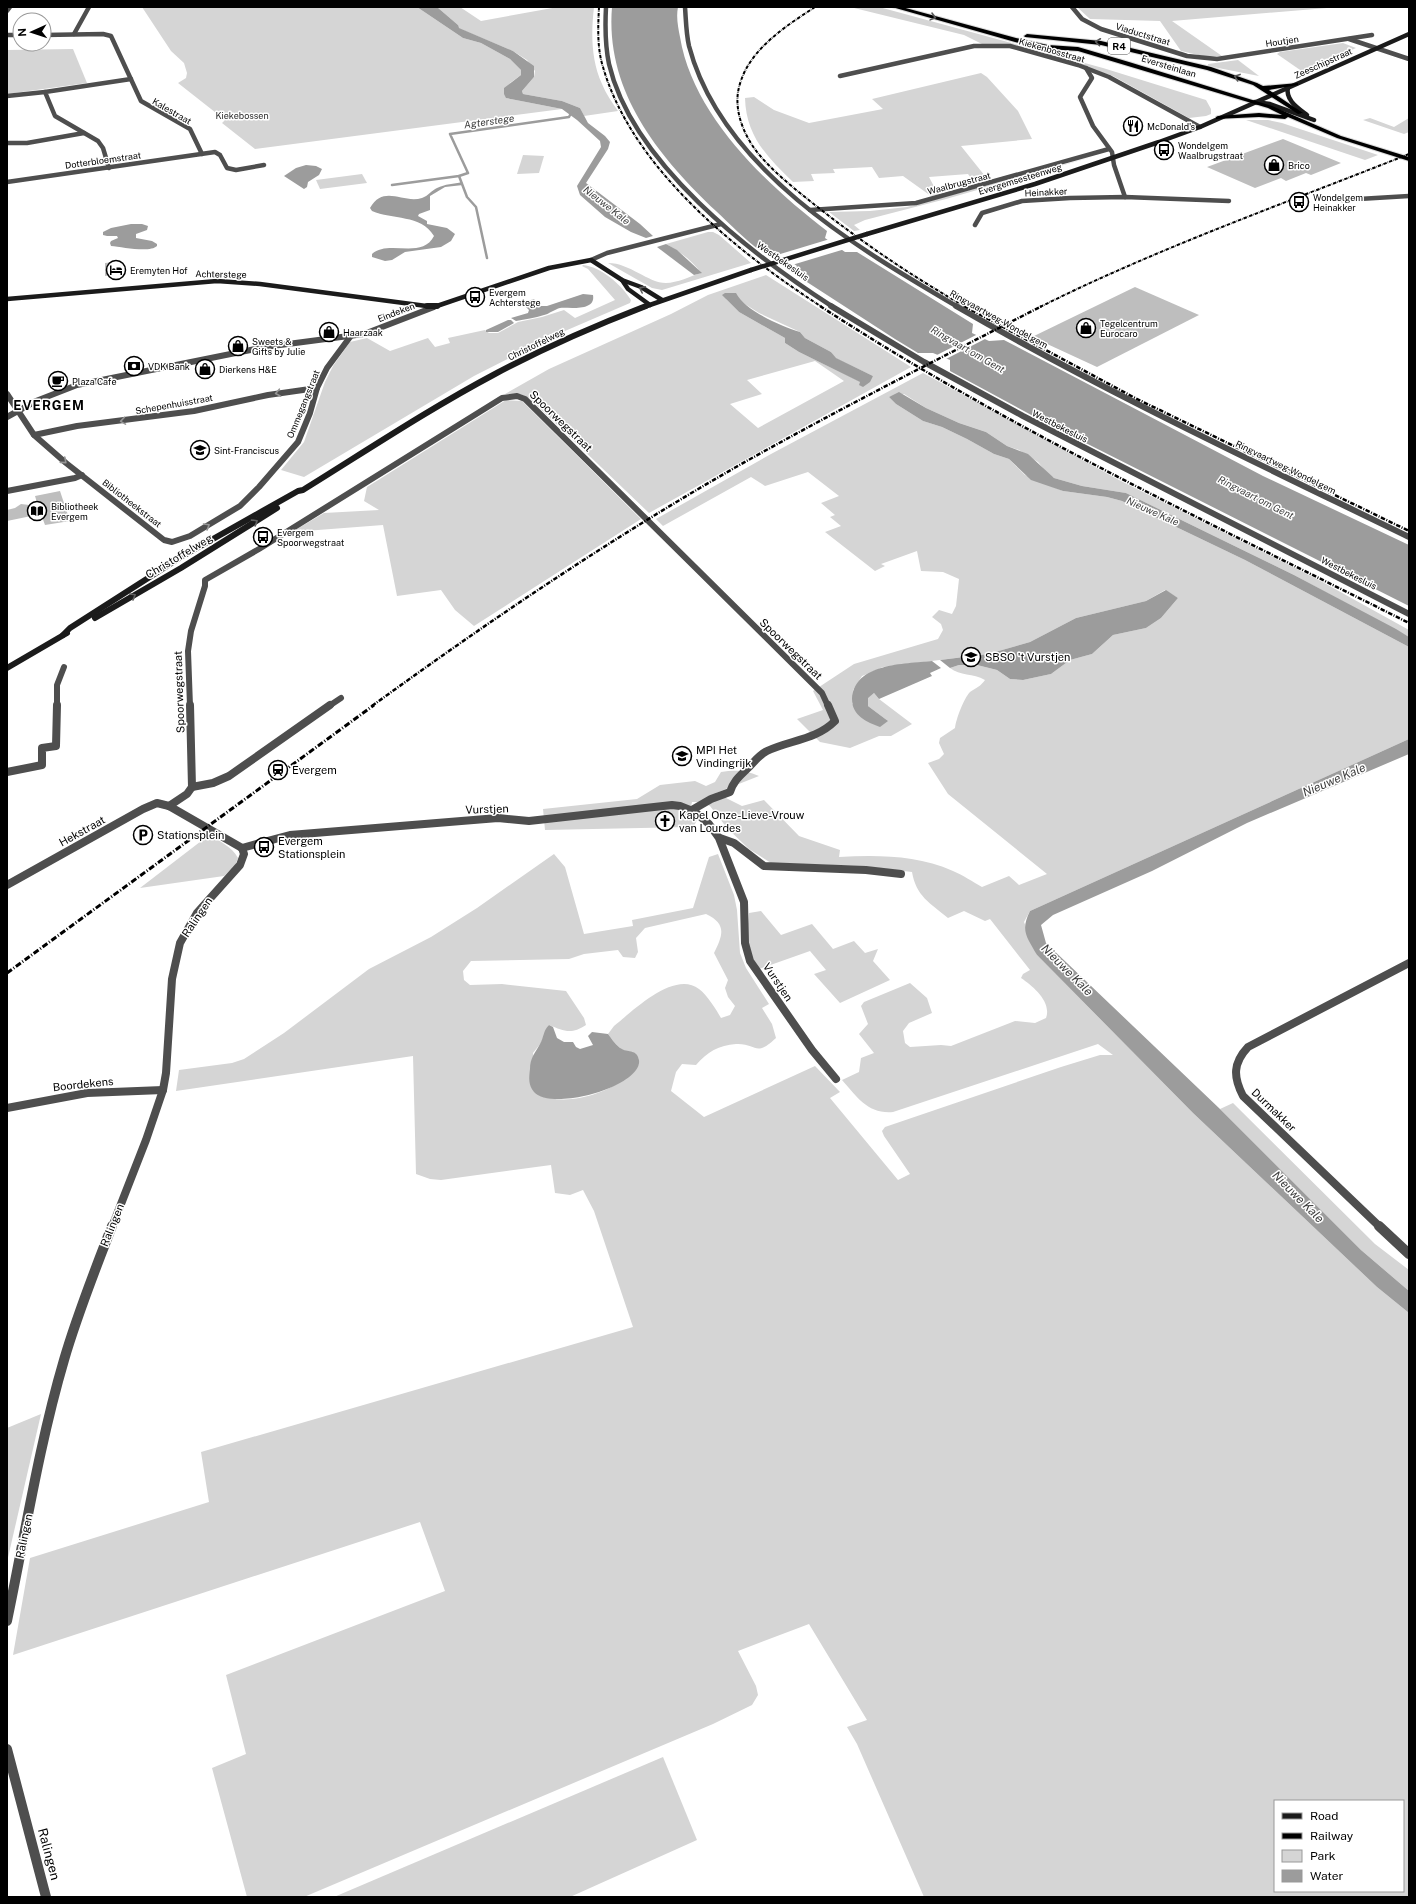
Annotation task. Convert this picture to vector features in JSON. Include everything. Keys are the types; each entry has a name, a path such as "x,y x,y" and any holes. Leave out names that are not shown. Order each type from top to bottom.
{"highway":[{"name":"Eversteinlaan","path":"895,7 986,33 1048,47 1078,49 1254,102 1339,137 1409,159"},
{"path":"922,7 935,10"},
{"name":"R4","path":"961,17 987,27 1017,35 1101,43 1132,49 1234,76 1263,88 1300,113 1314,120 1409,153"},
{"path":"1048,47 1070,51 1238,102 1244,106"},
{"path":"1263,88 1296,84"},
{"path":"1218,118 1259,115 1298,119"}],"main road":[{"name":"Zeeschipstraat","path":"1244,106 1409,34"},
{"path":"1288,87 1286,91 1288,98 1314,120"},
{"path":"1254,102 1270,104 1314,120"},
{"name":"Evergemsesteenweg","path":"796,256 1113,159 1200,127 1244,106"},
{"name":"Christoffelweg","path":"63,635 70,628 138,583 181,557 298,491 303,490 492,376 572,336 662,300 796,256"},
{"name":"Eindeken","path":"434,307 549,268 577,260 591,260"},
{"path":"591,260 622,280 641,287 662,300"},
{"path":"622,280 628,289 650,305"},
{"name":"Achterstege","path":"7,299 216,281 260,284 434,307"},
{"name":"Christoffelweg","path":"7,668 199,557 302,493 303,490"}],"street":[{"path":"7,11 10,7"},
{"path":"74,34 89,7"},
{"name":"Westbekesluis","path":"606,7 606,50 616,84 633,121 652,149 680,183 721,224 752,252 832,306 906,352 992,401 1409,614"},
{"name":"Ringvaartweg-Wondelgem","path":"686,7 686,31 691,51 707,92 746,149 810,210 828,225 858,246 1000,331 1129,400 1409,537"},
{"name":"Viaductstraat","path":"1072,7 1082,19 1101,30 1187,56 1217,59"},
{"name":"Kalestraat","path":"52,35 74,34 111,36 141,101 149,107 190,129 202,154"},
{"name":"Houtjen","path":"1217,59 1372,35"},
{"name":"Houtjen","path":"1348,39 1409,59"},
{"name":"Kiekenbosstraat","path":"840,76 974,46 1010,46 1086,68 1109,77 1200,127"},
{"path":"1086,68 1092,78 1080,97 1093,126 1112,152 1114,165 1125,197"},
{"path":"7,96 131,80"},
{"path":"45,92 55,116 98,141 103,148 109,168"},
{"path":"7,143 27,143 84,133"},
{"name":"Waalbrugstraat","path":"810,210 916,203 1109,149"},
{"path":"202,154 215,152 220,155 227,168 231,169 264,165"},
{"name":"Dotterbloemstraat","path":"7,182 202,154"},
{"path":"1342,200 1409,196"},
{"name":"Heinakker","path":"975,225 982,213 1014,202 1125,197 1229,201"},
{"path":"591,260 607,253 721,224"},
{"name":"Eindeken","path":"7,416 50,395 88,382 265,347 364,334 434,307"},
{"name":"Ommegangstraat","path":"172,542 190,536 240,506 259,487 298,442 310,413 317,388 327,368 350,337"},
{"name":"Schepenhuisstraat","path":"34,435 77,426 88,426 194,411 275,394 317,388"},
{"name":"Bibliotheekstraat","path":"7,394 34,435 164,540 172,542"},
{"name":"Spoorwegstraat","path":"192,787 188,651 191,631 205,586 205,580 259,549 502,398 517,396 525,399 822,693 835,721 829,728 758,756 749,768 733,780 730,792 710,799 692,810"},
{"path":"7,491 75,478 82,475"},
{"path":"7,772 42,765 42,748 56,746 57,685 64,667"},
{"path":"242,848 169,806 187,794 192,787 213,783 229,776 341,698"},
{"name":"Hekstraat","path":"7,886 148,806 159,803 169,806"},
{"name":"Vurstjen","path":"242,848 290,835 498,818 529,821 672,805 679,805 692,810 720,838 743,897 745,913 745,943 750,961 812,1050 836,1079"},
{"name":"Vurstjen","path":"720,838 734,843 764,866 866,870 901,874"},
{"name":"Ralingen","path":"7,1621 46,1434 64,1360 96,1266 146,1140 163,1090 166,1073 172,979 180,943 197,913 240,865 244,854 242,848"},
{"name":"Durmakker","path":"1409,963 1248,1047 1239,1055 1235,1066 1235,1077 1237,1087 1243,1096 1409,1254"},
{"name":"Boordekens","path":"7,1108 87,1093 163,1090"},
{"name":"Ralingen","path":"7,1749 46,1897"}],"green space":[{"name":"Kiekebossen","path":"142,7 417,7 463,38 481,43 510,59 521,70 521,75 510,83 506,98 562,109 255,149 222,123 225,120 178,83 186,78 187,73 184,63 171,51"},
{"path":"437,7 460,7 481,21 558,7 594,7 592,36 598,75 609,98 618,111 584,116 580,108 562,101 523,94 522,91 534,77 535,71 527,60 513,51 458,28 458,25"},
{"path":"850,7 879,7 1103,68 1206,100 1211,109 1211,114 1189,118 1113,76 1039,52 982,44 964,35"},
{"path":"1077,7 1339,7 1172,21 1222,56 1207,57 1181,51 1160,21 1090,19"},
{"path":"1343,43 1356,48 1303,72 1277,54 1280,52"},
{"path":"52,49 73,49 87,83 7,94 7,50 12,50 12,52 52,52"},
{"path":"1238,60 1259,76 1208,66 1208,64"},
{"path":"981,73 987,77 1018,111 1032,139 961,146 989,181 976,185 968,174 929,177 938,194 931,196 903,176 879,178 872,167 833,169 835,173 811,174 814,181 793,182 775,164 760,145 749,124 746,111 745,98 754,97 774,110 809,123 883,109 872,99"},
{"path":"1370,118 1394,127 1409,118 1409,132 1404,134 1363,120"},
{"path":"1246,120 1268,120 1282,123 1378,155 1365,160"},
{"path":"523,155 544,156 539,173 517,174"},
{"path":"1095,156 946,199 865,220 854,225 860,230 854,231 829,212 870,211 907,207"},
{"path":"362,174 367,183 320,189 316,180"},
{"path":"708,232 713,232 719,235 751,263 662,290 652,288 608,263 624,266 659,282 670,283 679,281 701,273 694,264 666,244"},
{"path":"582,266 597,269 610,277 627,294 631,300 630,303 551,337 474,376 304,477 281,470 304,442 325,382 333,366 350,342 367,338 390,351 428,338 435,347 450,343 448,338 485,330 489,333 498,333 518,322 542,317 564,310 575,318 615,300 588,269"},
{"path":"766,275 911,367 649,513 529,398 520,394 505,394 549,369 671,314 708,295","holes":["726,299 740,301 759,313 800,332 805,338 831,352 835,358 873,376 859,385 861,382 799,352 785,343 785,338 739,312","815,361 844,381 758,428 730,404 762,394 747,380"]},
{"path":"923,373 1119,480 1317,579 1409,630 1409,637 1294,575 1126,493 1082,486 1054,478 1048,474 1038,462 1019,450 1007,446 986,432 959,423 926,408 904,394 889,397 896,404 923,421 942,427 994,454 1009,459 1025,475 1063,491 1107,497 1122,501 1245,560 1409,647 1409,739 1030,911 1024,922 1037,955 1193,1113 1377,1287 1409,1313 1409,1897 924,1897 857,1744 847,1727 867,1720 809,1624 738,1651 756,1686 758,1695 752,1705 713,1724 304,1897 247,1897 212,1768 246,1754 226,1675 445,1591 420,1522 13,1655 30,1558 209,1502 201,1452 633,1327 594,1211 583,1190 570,1195 555,1193 551,1165 441,1180 430,1179 416,1174 413,1056 176,1091 179,1070 232,1063 244,1059 284,1033 369,969 431,937 477,908 554,854 565,867 584,934 633,926 632,920 693,908 709,857 718,854 734,895 737,910 740,953 746,968 769,1004 762,1008 772,1024 776,1038 769,1044 760,1048 743,1044 724,1046 704,1056 696,1065 682,1064 676,1072 671,1091 704,1117 815,1066 840,1092 830,1098 898,1180 910,1174 884,1136 882,1131 885,1127 1061,1067 1100,1055 1113,1055 1098,1044 893,1112 884,1112 870,1108 853,1093 842,1080 859,1072 861,1058 874,1053 859,1034 868,1024 861,1006 864,1002 910,983 927,998 932,1013 909,1023 903,1031 905,1043 910,1047 941,1045 951,1046 1015,1021 1035,1023 1046,1018 1047,1012 1044,1000 1031,985 1021,978 1023,974 1030,970 990,919 985,921 964,911 948,918 920,893 912,872 863,866 771,863 749,849 727,828 710,806 702,802 692,802 689,815 697,820 694,826 689,827 545,830 543,809 637,799 660,785 695,781 706,786 715,782 721,772 740,771 759,776 716,793 742,806 764,800 799,836 840,850 839,857 882,856 911,859 939,866 957,873 982,887 1009,876 1019,885 1047,874 948,794 928,763 939,759 944,754 939,743 940,738 955,728 965,699 970,692 985,680 976,676 954,671 950,668 959,665 977,665 997,670 1010,679 1023,680 1051,674 1070,660 1092,654 1113,635 1146,628 1161,618 1178,598 1165,590 1146,601 1076,618 1030,642 988,654 883,667 862,676 853,690 852,704 888,721 868,706 867,698 874,693 879,699 912,724 891,736 879,736 850,748 820,742 797,719 823,710 813,691 854,664 938,639 943,630 941,624 932,617 939,610 952,614 956,606 959,579 943,572 921,571 917,551 881,564 885,566 875,571 825,532 841,526 830,517 835,515 821,503 839,496 808,472 765,486 751,477 663,526 656,519 771,454","holes":["706,914 713,918 720,926 721,930 720,941 714,953 728,980 725,988 728,997 735,1006 730,1015 721,1018 714,1006 699,989 689,985 678,985 666,988 643,1003 614,1026 608,1034 614,1042 625,1051 635,1053 639,1060 636,1070 607,1089 585,1097 561,1099 538,1095 533,1053 541,1043 549,1025 568,1031 576,1030 586,1025 584,1018 566,991 502,984 470,985 464,980 463,971 471,961 569,959 584,954 618,950 623,957 635,958 638,952 636,938 645,928"]},
{"path":"506,400 522,401 641,519 474,626 455,610 441,590 397,596 383,525 292,532 324,513 379,510 364,501 367,487"},
{"path":"209,835 229,847 238,858 235,866 224,876 140,888"},
{"path":"761,911 781,935 812,924 833,949 854,941 865,953 878,949 873,961 890,980 840,1003 814,974 826,970 810,951 759,969 751,956 749,949 748,928 749,913"},
{"path":"1233,1103 1375,1244 1409,1270 1409,1291 1361,1250 1220,1109"},
{"path":"41,1414 7,1562 7,1428"},
{"path":"663,1757 697,1840 570,1897 334,1897"}],"water":[{"name":"Nieuwe Kale","path":"417,7 437,7 458,25 459,28 513,51 534,66 534,77 522,91 523,94 562,101 580,108 588,123 605,136 610,142 608,149 586,183 640,224 653,236 646,238 631,232 605,217 580,195 577,186 601,147 600,141 577,120 562,109 506,98 504,88 521,75 521,70 510,59 481,43 463,38"},
{"name":"Ringvaart om Gent","path":"612,7 678,7 677,18 680,37 688,66 700,94 716,121 757,170 780,192 827,231 825,238 845,252 857,252 973,324 972,333 989,341 1004,340 1263,476 1409,545 1409,606 1048,424 950,371 950,360 933,353 918,353 793,273 797,266 784,257 776,253 761,251 755,247 716,211 674,168 640,120 627,94 617,67 612,38"},
{"path":"306,165 316,166 322,169 319,175 308,182 307,187 304,189 284,176 296,168"},
{"path":"462,182 463,185 445,187 430,196 430,210 419,214 418,216 427,221 427,224 447,228 455,234 451,241 441,247 405,252 392,260 385,261 372,257 372,254 387,248 422,247 429,243 434,236 422,224 372,211 370,208 375,201 381,197 388,196 408,199 422,198 440,187"},
{"path":"131,224 142,224 148,226 147,230 136,234 136,238 152,241 157,244 157,246 142,249 111,246 111,241 118,238 117,236 103,235 103,232 111,228"},
{"path":"666,244 677,250 702,273 694,275 657,247"},
{"path":"725,293 736,293 747,306 755,312 783,326 800,332 805,338 831,352 836,358 873,376 870,382 863,387 859,385 860,382 799,352 785,343 785,338 739,312 722,295"},
{"path":"583,294 593,295 593,300 590,304 581,308 560,308 541,316 516,321 511,318 528,313 529,310 522,303 534,299 540,306 547,306"},
{"path":"511,320 514,323 498,332 486,332 486,330"},
{"name":"Nieuwe Kale","path":"899,392 926,408 959,423 986,432 1007,446 1028,454 1054,478 1082,486 1126,493 1294,575 1409,637 1409,647 1245,560 1122,501 1107,497 1063,491 1031,480 1009,459 994,454 942,427 923,421 896,404 889,397"},
{"path":"1166,590 1178,598 1161,618 1146,628 1113,635 1092,654 1070,660 1051,674 1023,680 1010,679 997,670 977,665 959,665 950,668 940,660 988,654 1030,642 1076,618 1146,601"},
{"path":"932,661 941,668 930,673 932,676 879,699 874,693 868,698 868,706 888,721 880,727 861,718 857,714 852,699 855,687 861,678 882,668 908,663"},
{"name":"Nieuwe Kale","path":"1409,739 1409,754 1247,823 1152,871 1053,915 1041,925 1046,943 1220,1109 1361,1250 1409,1291 1409,1313 1377,1287 1193,1113 1037,955 1026,934 1025,924 1030,911"},
{"path":"549,1025 553,1027 557,1038 564,1042 573,1042 576,1047 580,1049 593,1045 588,1036 592,1032 608,1034 620,1048 636,1054 639,1060 636,1070 627,1079 612,1087 576,1098 559,1099 544,1097 534,1092 529,1081 530,1065"}],"pier":[{"path":"830,239 845,249 792,265 777,255"},
{"path":"978,334 987,338 944,360 935,356"}],"building":[{"name":"Brico","path":"1283,139 1341,163 1311,175 1306,173 1286,181 1281,178 1255,188 1207,167"},
{"path":"114,262 118,274 105,276 105,263"},
{"name":"Tegelcentrum Eurocaro","path":"1135,287 1199,315 1097,367 1032,337"},
{"name":"Bibliotheek Evergem","path":"60,491 70,521 45,525 41,514 7,521 7,510 15,508 21,504 38,506 35,496"}],"waterway":[{"name":"Agterstege","path":"459,176 468,173 450,134 569,117 572,111"},
{"name":"Agterstege","path":"392,185 459,176"},
{"path":"459,176 467,197 476,207 487,258"}],"railway":[{"path":"599,7 598,30 601,60 617,104 638,139 663,173 723,234 789,285 822,307"},
{"path":"815,7 767,42 748,65 742,78 737,100 739,116 744,131 752,145 763,159 800,193 870,246 908,272 966,307"},
{"path":"1041,306 1130,265 1269,208 1409,154"},
{"path":"820,306 921,368"},
{"path":"964,306 1002,327"},
{"path":"1002,327 1041,306"},
{"path":"921,368 1002,327"},
{"path":"1002,327 1135,398 1409,531"},
{"path":"372,706 505,612 596,552 689,494 812,425 921,368"},
{"path":"921,368 1036,434 1110,473 1409,623"},
{"path":"7,973 374,705"}],"place":[{"name":"McDonald's","path":"1133,126"},
{"name":"Wondelgem Waalbrugstraat","path":"1164,150"},
{"name":"Brico","path":"1274,165"},
{"name":"Wondelgem Heinakker","path":"1299,202"},
{"name":"Eremyten Hof","path":"116,270"},
{"name":"Evergem Achterstege","path":"475,297"},
{"name":"Tegelcentrum Eurocaro","path":"1086,328"},
{"name":"Haarzaak","path":"329,332"},
{"name":"Sweets & Gifts by Julie","path":"238,346"},
{"name":"VDK Bank","path":"134,366"},
{"name":"Dierkens H&E","path":"205,369"},
{"name":"Plaza Cafe","path":"58,381"},
{"name":"Sint-Franciscus","path":"200,450"},
{"name":"Bibliotheek Evergem","path":"37,511"},
{"name":"Evergem Spoorwegstraat","path":"263,537"},
{"name":"SBSO 't Vurstjen","path":"971,657"},
{"name":"MPI Het Vindingrijk","path":"682,756"},
{"name":"Evergem","path":"278,770"},
{"name":"Kapel Onze-Lieve-Vrouw van Lourdes","path":"665,821"},
{"name":"Stationsplein","path":"143,835"},
{"name":"Evergem Stationsplein","path":"264,847"}],"district":[{"name":"EVERGEM","path":"49,405"}]}
